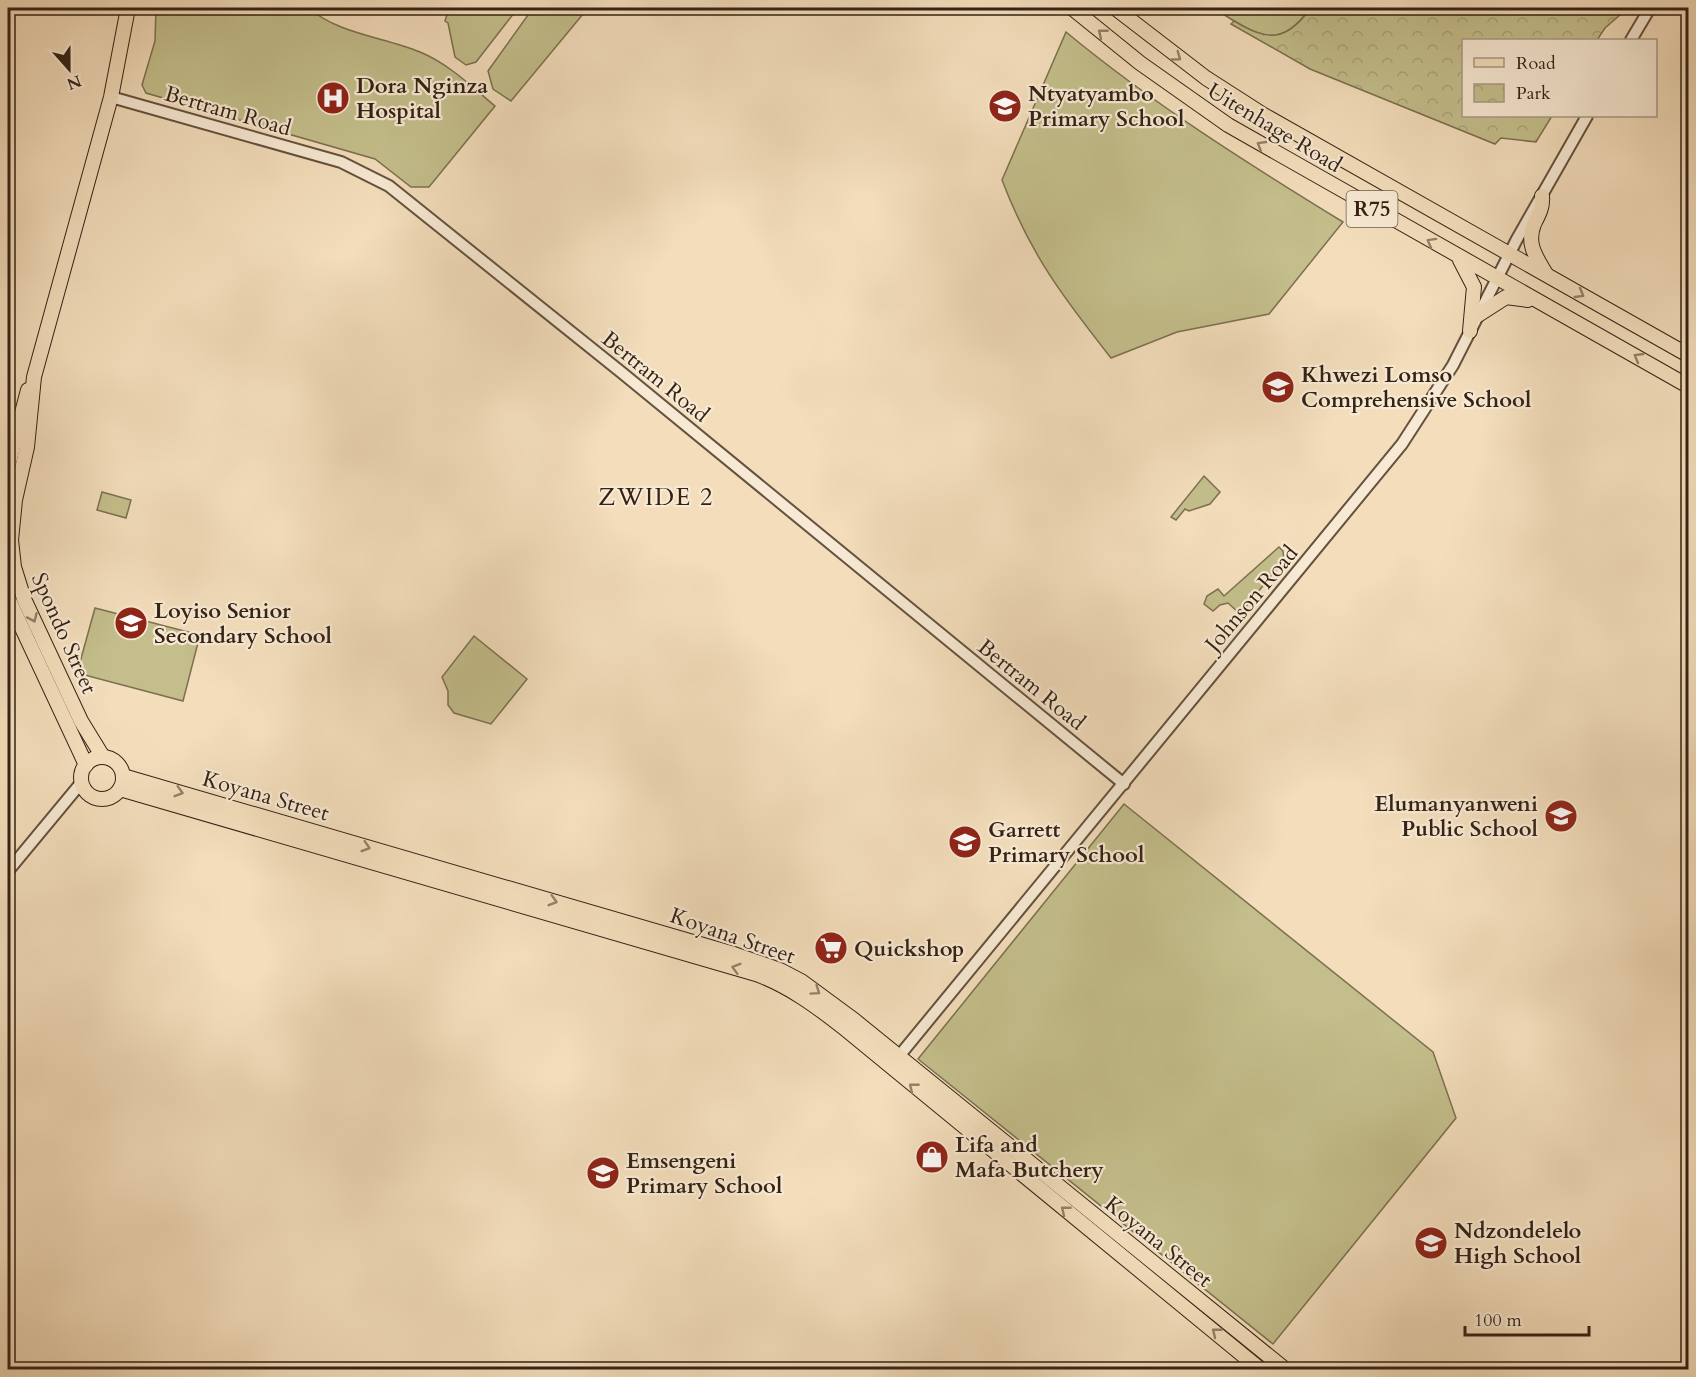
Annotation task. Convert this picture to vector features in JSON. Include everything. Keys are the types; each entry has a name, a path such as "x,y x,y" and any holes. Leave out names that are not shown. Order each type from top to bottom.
{"main road":[{"name":"Spondo Street","path":"8,466 23,403 34,377 111,97 128,8"},
{"name":"Uitenhage Road","path":"1072,8 1140,63 1227,125 1689,386"},
{"name":"Uitenhage Road","path":"1114,8 1161,45 1236,98 1689,355"},
{"path":"1542,196 1541,211 1530,239 1533,251 1546,274"},
{"path":"1458,257 1468,270 1474,287 1470,331"},
{"path":"1478,315 1506,297 1536,300"},
{"name":"Spondo Street","path":"34,377 27,447 15,500 10,556 24,599 41,637 81,721 103,757"},
{"name":"Spondo Street","path":"8,598 86,765"},
{"path":"103,757 116,763 121,782 113,796 99,799 90,795 81,783 81,773 86,765 103,757"},
{"name":"Koyana Street","path":"121,782 763,964 814,989 1286,1370"},
{"name":"Koyana Street","path":"121,782 756,974 807,1000 1262,1370"}],"street":[{"path":"1631,39 1650,8"},
{"name":"Bertram Road","path":"111,97 342,162 389,186 591,348 1124,784"},
{"name":"Johnson Road","path":"889,1068 1402,444 1440,387 1509,254 1586,117"},
{"path":"8,871 81,783"}],"green space":[{"name":"Dora Nginza Hospital","path":"156,8 309,8 334,24 431,57 459,76 495,106 429,187 411,187 375,159 146,93 142,85 155,41"},
{"path":"449,8 518,8 476,62 466,65 455,57 448,23 445,21"},
{"path":"533,8 588,8 511,101 493,89 488,71"},
{"path":"1223,8 1310,8 1289,30 1269,35 1248,29 1236,22 1223,14 1226,10"},
{"path":"1311,8 1605,8 1621,14 1605,28 1598,39 1462,39 1462,117 1551,117 1536,142 1501,138 1495,144 1310,69 1231,24 1234,21 1266,35 1276,35 1293,28"},
{"path":"1066,32 1132,84 1236,155 1343,222 1269,314 1177,332 1111,358 1078,315 1036,253 1002,180"},
{"path":"1204,476 1220,492 1210,504 1189,511 1185,509 1176,520 1171,517"},
{"path":"102,492 131,500 126,518 97,510"},
{"path":"1279,547 1283,551 1284,560 1240,614 1228,603 1220,605 1213,611 1204,604 1207,596 1218,589 1224,596"},
{"path":"95,608 200,635 183,701 77,673"},
{"path":"474,636 527,679 491,724 454,713 448,705 448,691 442,677"},
{"path":"1124,804 1433,1052 1456,1118 1273,1344 918,1059"}],"place":[{"name":"Dora Nginza Hospital","path":"333,98"},
{"name":"Ntyatyambo Primary School","path":"1005,106"},
{"name":"Khwezi Lomso Comprehensive School","path":"1278,387"},
{"name":"Loyiso Senior Secondary School","path":"131,623"},
{"name":"Elumanyanweni Public School","path":"1561,816"},
{"name":"Garrett Primary School","path":"965,842"},
{"name":"Quickshop","path":"831,948"},
{"name":"Lifa and Mafa Butchery","path":"932,1157"},
{"name":"Emsengeni Primary School","path":"603,1173"},
{"name":"Ndzondelelo High School","path":"1431,1243"}],"district":[{"name":"ZWIDE 2","path":"656,497"}]}
